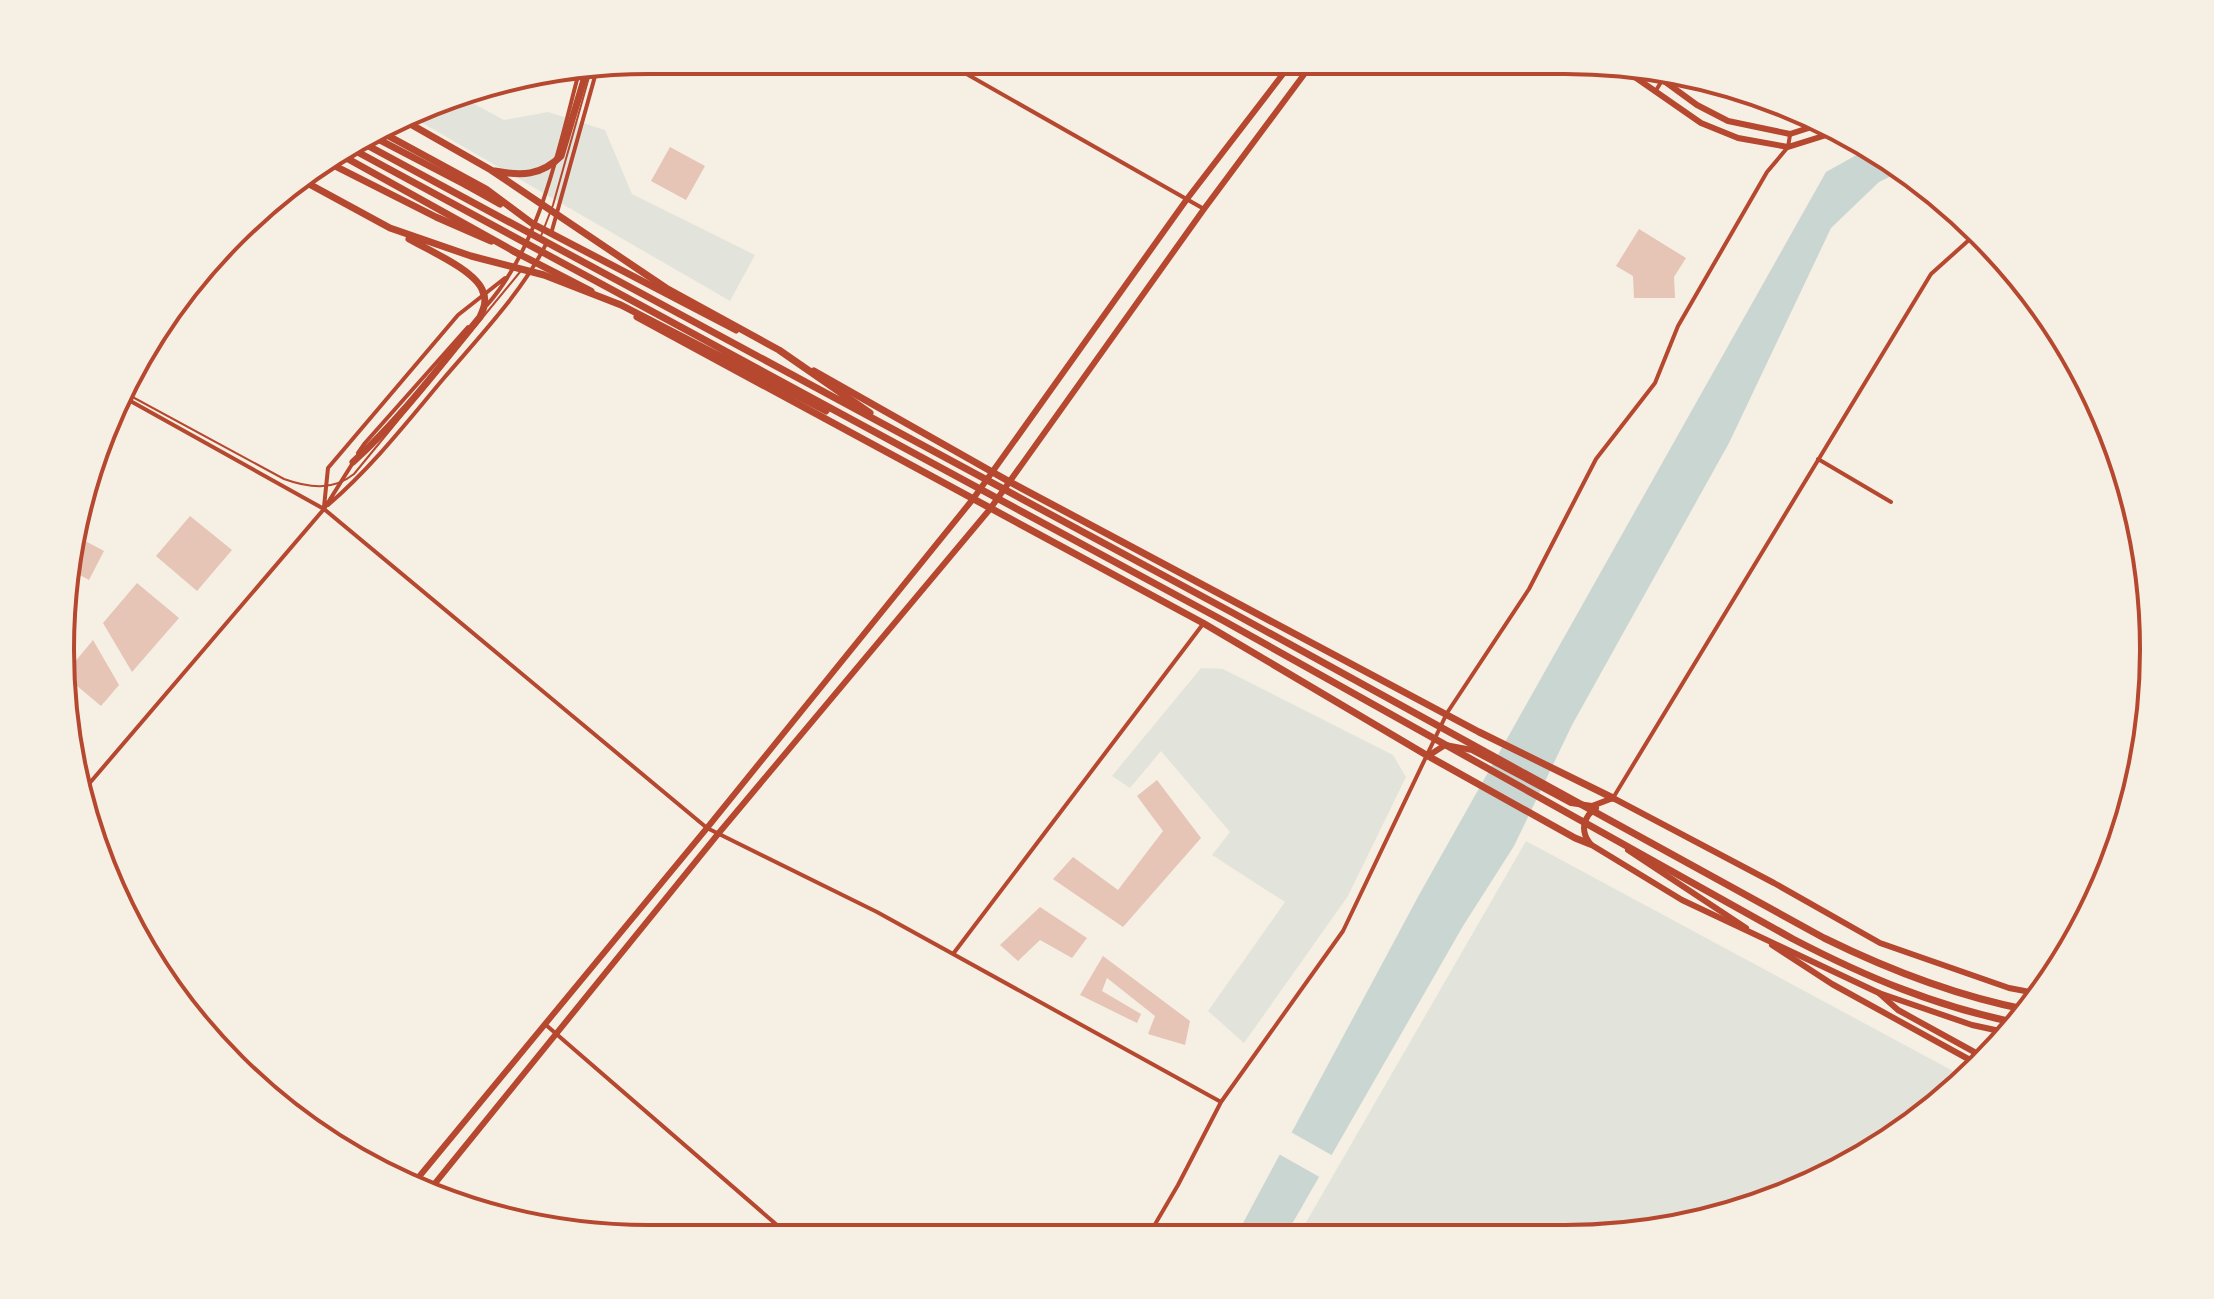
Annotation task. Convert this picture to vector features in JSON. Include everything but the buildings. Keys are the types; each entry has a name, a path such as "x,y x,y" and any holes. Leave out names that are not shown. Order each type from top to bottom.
{"main road":[{"path":"491,170 525,175 536,173 561,156 588,77"},
{"path":"413,125 491,170 666,288 779,350 902,435"},
{"path":"389,136 486,189 533,224"},
{"path":"381,141 551,234 862,396 991,472 1479,732 1613,798"},
{"path":"370,147 1260,628 1824,938 1910,977 2015,1007"},
{"path":"359,153 1224,621 1793,939 1874,980 2004,1020"},
{"path":"349,159 519,254"},
{"path":"337,167 436,217 538,262 1203,623 1428,756 1590,844"},
{"path":"311,185 470,275 478,282 485,297 480,317 413,399 353,462"},
{"path":"390,228 458,252 584,289 896,444"}],"street":[{"path":"966,74 1204,209"},
{"path":"419,1177 973,499 1187,199 1283,74"},
{"path":"435,1183 718,834 990,509 1304,74"},
{"path":"90,782 324,509 358,479 473,345 538,262 551,234 589,77"},
{"path":"324,509 365,443 494,297 509,275 550,178 577,79"},
{"path":"1636,79 1701,123 1738,138 1788,147 1824,136"},
{"path":"1655,92 1661,82"},
{"path":"1673,84 1697,105 1728,121 1790,134 1808,128"},
{"path":"1155,1225 1221,1102 1343,931 1447,713 1529,589 1596,459 1655,383 1678,326 1767,172 1788,147 1790,134"},
{"path":"1968,240 1931,274 1613,798 1594,809 1586,819 1584,836 1590,844 1682,900 1879,993 1996,1030"},
{"path":"324,509 328,468 458,315 509,275"},
{"path":"131,399 324,509 707,828 877,912 1221,1102"},
{"path":"1818,459 1891,502"},
{"path":"953,954 1203,623"},
{"path":"1428,756 1445,745 1472,750 1571,803 1592,806 1613,798 1880,943 1994,984 2027,991"},
{"path":"1599,830 1832,984 1968,1059"},
{"path":"1879,993 1898,1010 1975,1052"},
{"path":"546,1025 777,1225"}],"lane":[{"path":"131,399 284,479 313,487 329,487 344,482 441,371 528,261 553,205 589,77"}],"shaded area":[{"path":"472,103 504,120 548,112 605,130 632,194 755,255 730,301 420,122"},
{"path":"1857,154 1891,176 1879,182 1831,228 1729,443 1572,725 1514,846 1463,926 1291,1225 1242,1225 1419,895 1826,172"},
{"path":"1201,668 1223,669 1393,755 1406,777 1348,896 1244,1043 1208,1011 1285,902 1212,855 1230,832 1161,751 1130,788 1112,776"},
{"path":"1526,841 1955,1072 1884,1128 1819,1166 1749,1194 1677,1214 1602,1224 1304,1225"}],"pier":[{"path":"1289,1131 1335,1157 1323,1179 1277,1153"}]}
